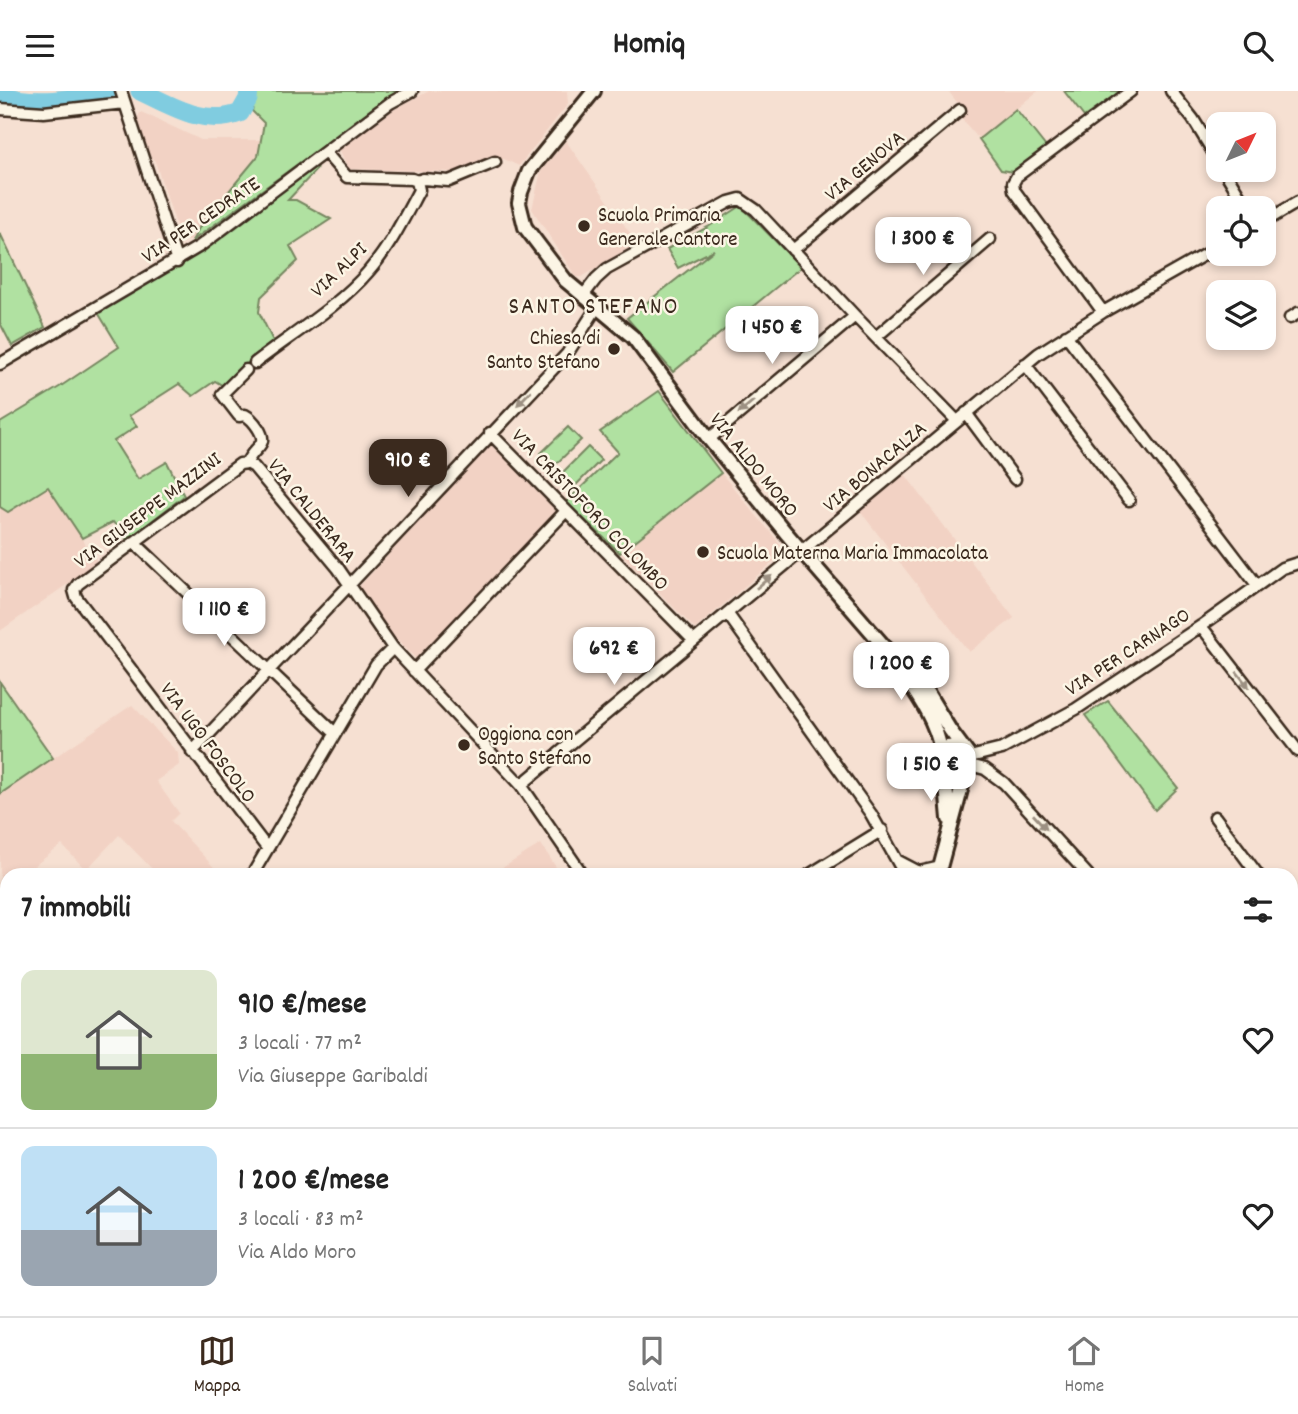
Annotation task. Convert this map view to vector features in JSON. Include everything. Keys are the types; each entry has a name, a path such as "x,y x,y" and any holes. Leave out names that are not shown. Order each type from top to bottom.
{"street":[{"name":"VIA PER CEDRATE","path":"0,364 177,262 390,103 412,91"},
{"name":"VIA ALDO MORO","path":"594,91 535,161 524,181 519,203 525,227 566,281 633,337 709,439 801,551 925,689 961,746"},
{"path":"1103,311 1014,190 1013,183 1017,176 1131,91"},
{"path":"1171,91 1194,119 1206,140"},
{"path":"0,109 44,111 122,97 177,262"},
{"name":"VIA GENOVA","path":"793,250 960,110"},
{"path":"325,152 347,177 449,181 495,162"},
{"name":"VIA ALPI","path":"255,363 352,289 368,273 391,241 419,190 417,181"},
{"path":"583,296 607,269 729,202 740,199 756,210 957,421"},
{"path":"1276,215 1298,202"},
{"path":"876,337 990,239"},
{"name":"VIA BONACALZA","path":"521,785 1025,365 1103,311 1206,254"},
{"path":"192,752 575,344 597,307"},
{"path":"709,439 855,316"},
{"path":"1066,335 1257,585"},
{"path":"1025,365 1129,500"},
{"name":"VIA CALDERARA","path":"246,370 222,394 239,416 251,418 263,436 262,443 247,463 254,467 338,568 393,648 521,785 578,868"},
{"path":"966,413 1015,479"},
{"name":"VIA CRISTOFORO COLOMBO","path":"490,433 694,641"},
{"name":"VIA GIUSEPPE MAZZINI","path":"74,590 78,584 240,464 247,463"},
{"path":"414,671 566,511"},
{"path":"134,542 334,732"},
{"name":"VIA PER CARNAGO","path":"969,765 1045,727 1107,689 1282,568 1298,563"},
{"name":"VIA UGO FOSCOLO","path":"74,590 76,597 267,848"},
{"path":"727,613 882,830 902,868"},
{"path":"1201,626 1298,751"},
{"name":"VIA ALDO MORO","path":"883,645 932,721 939,734 942,751"},
{"path":"256,868 376,664 393,648"},
{"path":"938,868 945,853 969,765 961,746 954,745 942,751 938,761 944,774 950,829"},
{"path":"944,774 955,778 969,765"},
{"path":"969,765 985,769 1004,783 1082,868"},
{"path":"1215,817 1253,868"},
{"path":"820,868 882,830"},
{"path":"898,860 912,868"}],"shaded area":[{"path":"429,91 567,91 568,104 519,166 504,159 483,161 454,172 348,169 339,148 393,110"},
{"path":"948,91 1038,91 979,139 959,116 965,112"},
{"path":"141,112 201,140 261,140 258,156 192,241 181,240 175,236 177,228 155,161 147,154 136,119"},
{"name":"Scuola Primaria Generale Cantore","path":"566,141 637,243 582,277 576,277 532,209 541,171"},
{"path":"490,443 557,512 419,662 381,623 358,588"},
{"name":"Scuola Materna Maria Immacolata","path":"721,473 786,551 695,629 620,553"},
{"path":"904,473 1014,618 969,652 860,511"},
{"path":"48,487 98,563 0,631 0,507 9,512"},
{"path":"132,705 178,753 179,765 156,781 179,813 171,821 215,868 151,868 119,835 88,868 84,868 62,845 31,868 0,868 0,794"},
{"path":"541,844 556,868 502,868"}],"green space":[{"path":"257,91 398,91 192,241 200,226 258,156 264,123 252,111"},
{"path":"1064,91 1121,91 1084,117"},
{"path":"1016,109 1046,147 1013,172 1001,170 979,139"},
{"path":"317,165 316,170 288,200 296,200 331,219 290,246 298,261 261,297 259,312 273,341 225,387 215,381 193,396 179,384 129,416 137,426 114,441 138,479 167,462 184,496 127,540 113,522 82,538 48,487 8,512 0,507 0,423 119,347 97,311 183,262 238,225"},
{"path":"741,206 801,267 673,372 627,318 714,250 678,268 667,249"},
{"path":"0,233 45,327 12,346 0,323"},
{"path":"659,391 721,473 620,553 566,502 618,452 600,432"},
{"path":"568,427 581,440 553,467 541,453"},
{"path":"588,447 601,460 574,487 561,474"},
{"path":"0,682 53,758 0,794"},
{"path":"1108,701 1178,788 1155,810 1085,715"}],"waterway":[{"path":"0,94 40,101 107,91"},
{"path":"140,91 188,113 214,118 240,113 248,99 249,91"}],"place":[{"name":"Scuola Primaria Generale Cantore","path":"584,226"},
{"name":"Chiesa di Santo Stefano","path":"614,349"},
{"name":"Scuola Materna Maria Immacolata","path":"703,552"},
{"name":"Oggiona con Santo Stefano","path":"464,745"}],"district":[{"name":"SANTO STEFANO","path":"594,305"}]}
